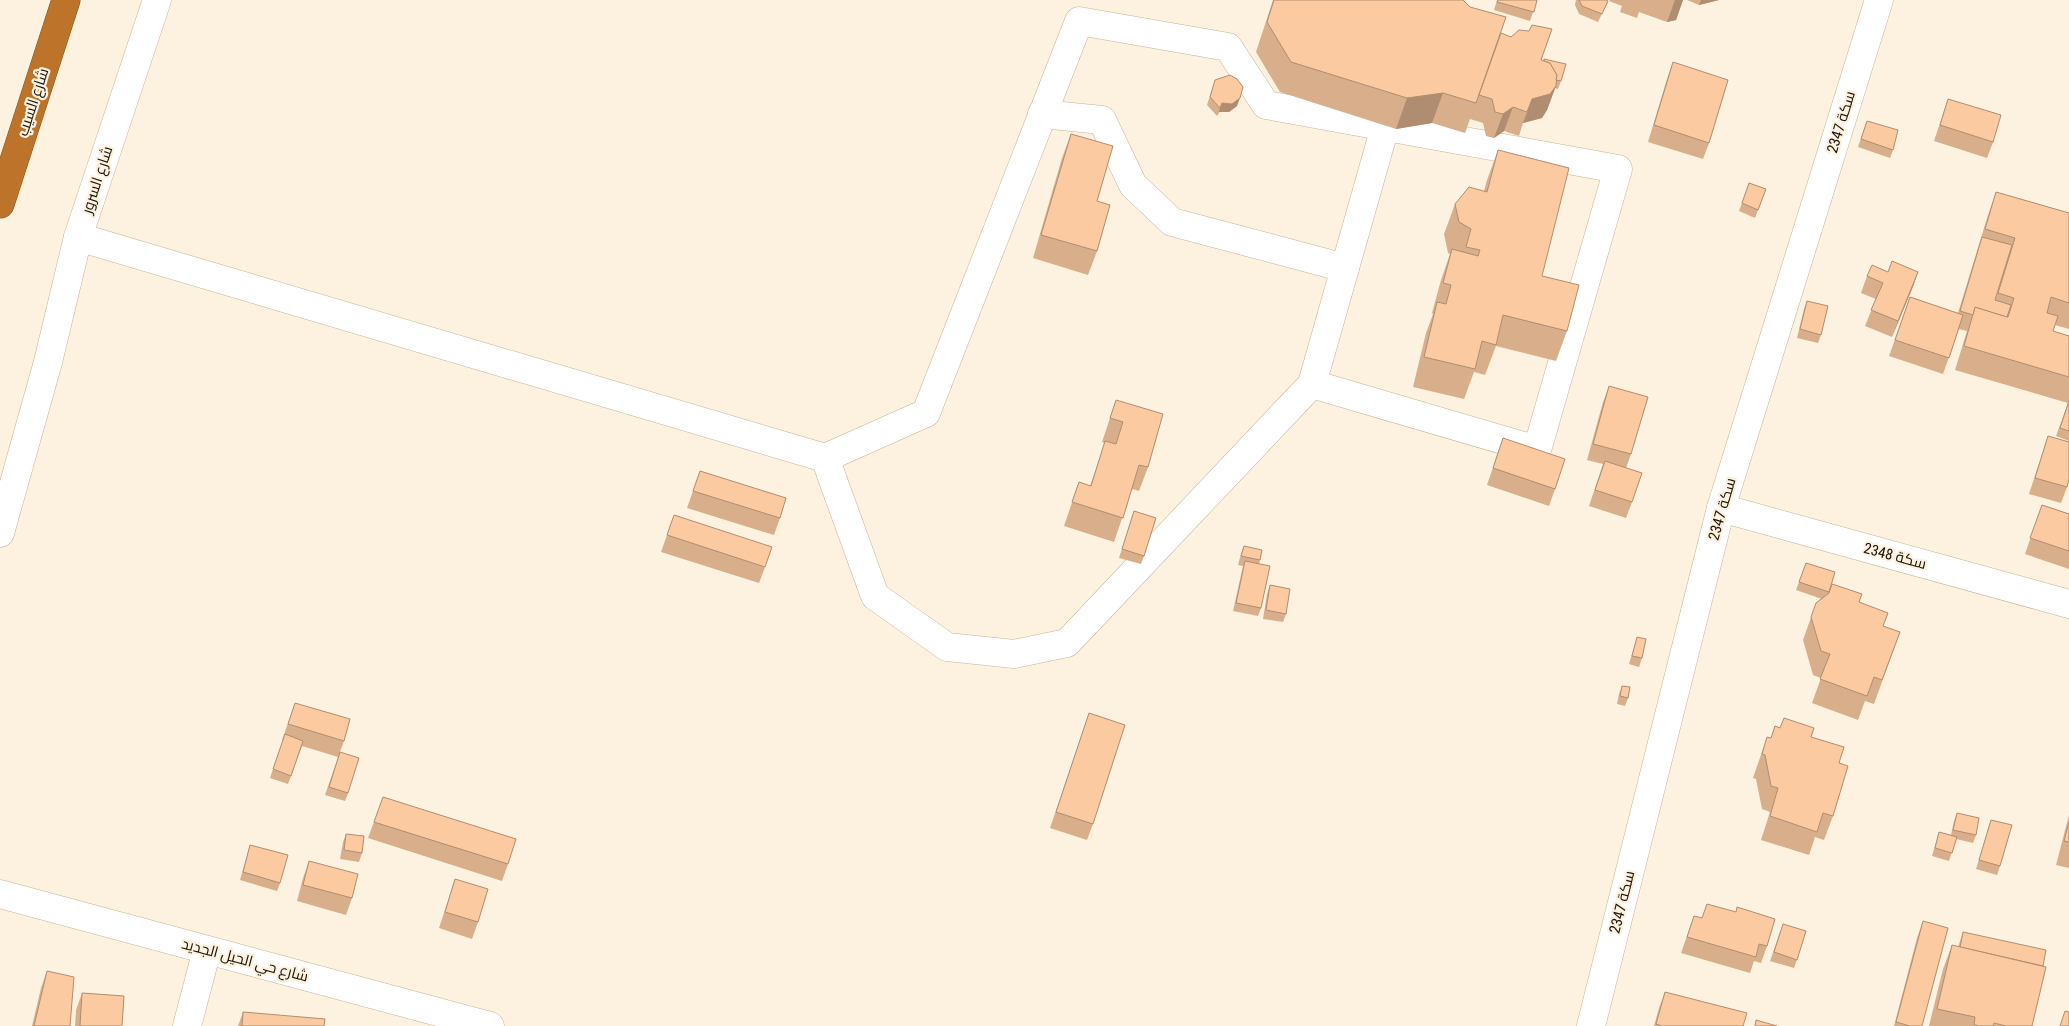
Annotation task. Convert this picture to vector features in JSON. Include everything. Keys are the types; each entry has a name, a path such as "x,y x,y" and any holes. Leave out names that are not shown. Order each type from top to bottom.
{"highway":[{"name":"شارع السيب","path":"0,204 66,0"}],"street":[{"name":"شارع السرور","path":"0,533 48,362 78,237 157,0"},
{"name":"سكة 2347","path":"1591,1026 1721,508 1879,0"},
{"path":"78,237 825,458 926,413 1079,21 1228,47 1266,105 1618,169 1537,450 1312,384"},
{"path":"1042,114 1102,120 1133,185 1172,222 1346,268"},
{"path":"825,458 875,596 947,648 1014,654 1067,643 1312,384 1386,127"},
{"name":"شارع السرور","path":"0,492 48,362"},
{"name":"سكة 2348","path":"1721,508 2069,604"},
{"name":"شارع حي الحيل الجديد","path":"0,894 490,1026"},
{"path":"188,1026 207,950"}],"building":[{"path":"1274,0 1463,0 1470,7 1506,17 1476,103 1443,93 1407,98 1291,62 1267,22"},
{"path":"1498,0 1537,0 1534,12 1497,2"},
{"path":"1579,0 1608,1 1602,14 1582,6"},
{"path":"1532,25 1552,29 1541,60 1550,63 1557,75 1556,86 1550,94 1532,99 1527,112 1513,107 1503,114 1495,112 1492,99 1479,95 1501,33 1511,37 1519,30 1529,31"},
{"path":"1544,59 1566,64 1561,81 1556,80 1557,75 1550,63 1544,61"},
{"path":"1673,62 1728,80 1709,143 1654,125"},
{"path":"1230,75 1237,79 1243,87 1240,98 1232,104 1222,103 1220,108 1210,97 1215,80"},
{"path":"1948,99 2001,115 1993,142 1940,125"},
{"path":"1867,121 1898,130 1893,150 1861,139"},
{"path":"1071,134 1113,146 1097,201 1110,205 1097,251 1041,235"},
{"path":"1498,150 1569,168 1542,276 1579,285 1567,331 1503,315 1496,345 1482,341 1475,369 1424,357 1437,302 1446,304 1451,285 1443,283 1452,249 1478,256 1480,250 1466,247 1471,229 1459,222 1455,204 1469,187 1487,192"},
{"path":"1749,183 1766,189 1758,210 1742,203"},
{"path":"1996,192 2069,213 2069,303 2051,297 2047,313 2058,316 2053,331 2069,336 2069,377 1964,346 1975,307 2008,317 2014,298 1998,293 2015,238 1985,229"},
{"path":"1982,237 2012,245 1995,300 2011,305 2007,317 1975,307 1973,315 1960,311"},
{"path":"1892,261 1918,272 1898,321 1871,310 1883,283 1867,276 1872,265 1888,272"},
{"path":"1910,297 1963,315 1949,358 1895,340"},
{"path":"1807,301 1828,306 1821,335 1800,329"},
{"path":"1609,386 1648,397 1631,454 1593,444"},
{"path":"1116,400 1163,414 1148,467 1139,465 1123,518 1072,502 1079,482 1091,486 1105,441 1116,444 1123,422 1110,418"},
{"path":"2069,401 2069,431 2060,428"},
{"path":"2048,436 2069,442 2069,479 2067,487 2035,478"},
{"path":"1503,438 1565,459 1555,489 1493,468"},
{"path":"1605,461 1642,473 1632,502 1595,490"},
{"path":"700,471 786,498 780,518 693,491"},
{"path":"2042,505 2069,514 2069,551 2030,538"},
{"path":"1134,511 1156,518 1144,556 1122,549"},
{"path":"674,515 772,547 765,567 667,535"},
{"path":"1244,546 1262,550 1260,560 1241,556"},
{"path":"1245,561 1270,566 1261,608 1236,603"},
{"path":"1806,563 1835,572 1829,592 1799,582"},
{"path":"1832,584 1862,594 1859,602 1888,613 1883,626 1900,632 1882,680 1874,677 1867,696 1820,679 1830,654 1821,651 1811,617 1816,603 1829,593"},
{"path":"1270,585 1290,589 1286,614 1266,610"},
{"path":"1637,637 1646,639 1642,658 1632,656"},
{"path":"1622,686 1630,687 1628,698 1620,696"},
{"path":"295,703 350,719 344,741 288,724"},
{"path":"1089,713 1125,725 1093,824 1056,812"},
{"path":"1784,718 1814,728 1811,737 1844,747 1839,763 1848,766 1833,816 1823,813 1817,832 1770,816 1778,788 1771,786 1765,755 1762,754 1767,737 1771,738 1775,726 1780,728"},
{"path":"285,734 303,741 291,776 273,769"},
{"path":"340,752 359,758 348,793 329,787"},
{"path":"383,797 516,839 508,864 374,822"},
{"path":"1957,813 1979,818 1976,835 1953,830"},
{"path":"1991,820 2012,825 2000,866 1979,860"},
{"path":"2069,822 2069,842 2064,841"},
{"path":"1939,832 1957,837 1952,853 1935,848"},
{"path":"346,834 364,836 362,853 344,850"},
{"path":"250,845 288,855 280,883 243,872"},
{"path":"309,861 358,874 352,898 303,885"},
{"path":"455,879 488,889 478,922 445,912"},
{"path":"1707,904 1736,912 1737,907 1775,919 1767,946 1759,944 1756,957 1687,937 1694,916 1702,918"},
{"path":"1923,921 1948,928 1922,1026 1910,1026 1896,1022"},
{"path":"1783,924 1806,931 1797,960 1774,952"},
{"path":"1963,932 2046,950 2043,966 1960,947"},
{"path":"1952,945 2046,967 2032,1026 2006,1026 1994,1023 1993,1026 1979,1026 1974,1025 1975,1017 1937,1009"},
{"path":"47,971 74,977 70,1026 34,1026"},
{"path":"1665,992 1747,1013 1743,1026 1662,1026 1656,1024"},
{"path":"82,993 124,996 122,1026 80,1026"},
{"path":"2065,1011 2069,1012 2069,1026 2060,1026"},
{"path":"243,1012 325,1019 324,1026 242,1026"},
{"path":"1756,1020 1777,1026 1755,1026"}]}
